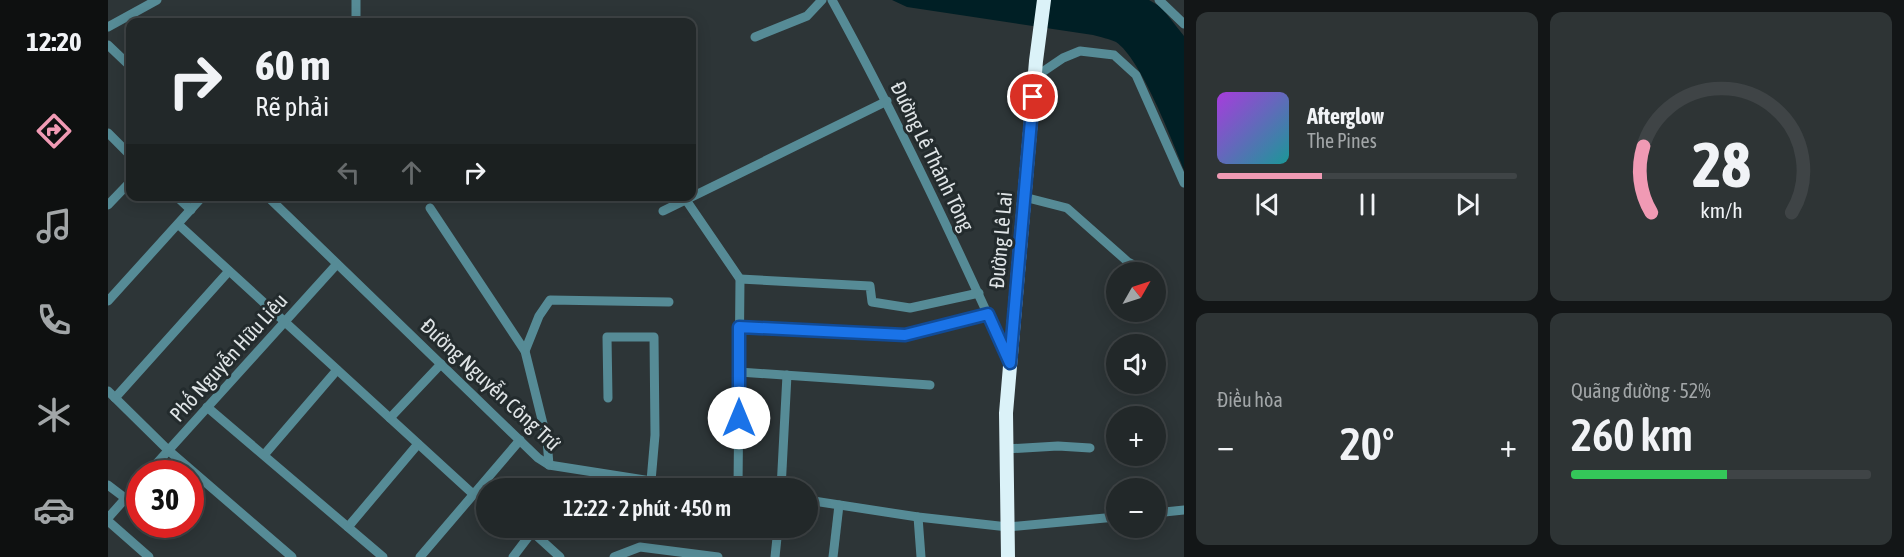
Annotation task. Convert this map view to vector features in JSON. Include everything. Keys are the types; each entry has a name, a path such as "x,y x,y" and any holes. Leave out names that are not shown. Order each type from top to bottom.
{"highway":[{"name":"Đường Lê Lai","path":"1008,557 1006,413 1036,61 1044,0"}],"street":[{"path":"108,27 157,0"},
{"path":"356,0 356,18"},
{"path":"755,37 807,16 822,0"},
{"name":"Đường Lê Thánh Tông","path":"832,0 887,101 1010,363"},
{"path":"1159,0 1182,17"},
{"path":"108,45 126,62"},
{"path":"1035,76 1063,58 1080,51 1114,55 1136,75 1184,183"},
{"path":"696,195 887,101"},
{"path":"108,133 126,151"},
{"path":"108,205 126,186"},
{"path":"1024,197 1067,208 1128,262"},
{"path":"181,201 191,210"},
{"path":"108,301 199,201"},
{"name":"Đường Nguyễn Công Trứ","path":"272,201 520,440 549,465 632,478"},
{"path":"663,211 684,201"},
{"path":"687,201 740,279 740,478"},
{"path":"430,208 525,351 547,440 549,465"},
{"path":"178,225 473,494"},
{"name":"Phố Nguyễn Hữu Liêu","path":"159,460 337,264"},
{"path":"229,271 112,395 168,450 292,557"},
{"path":"740,279 870,286 872,302 910,308 979,293"},
{"path":"525,351 539,316 550,300 669,302"},
{"path":"739,327 905,335 988,314"},
{"path":"608,398 607,337 654,337 655,435 651,478"},
{"path":"390,418 441,364"},
{"path":"264,454 337,370"},
{"path":"739,372 930,385"},
{"path":"782,478 787,375"},
{"path":"207,407 384,557"},
{"path":"491,478 520,440"},
{"path":"348,526 418,444"},
{"path":"1006,449 1079,446 1090,448"},
{"path":"108,485 125,498 108,520 149,557"},
{"path":"420,557 476,492"},
{"path":"818,502 918,517 1008,527 1106,518"},
{"path":"833,557 839,505"},
{"path":"1166,512 1184,510"},
{"path":"918,517 921,557"},
{"path":"513,557 525,538"},
{"path":"539,538 560,557"},
{"path":"775,557 777,538"},
{"path":"615,557 640,547 718,557"}],"water":[{"path":"892,0 1149,0 1161,7 1184,36 1184,170 1145,82 1126,51 1116,42 1093,35 907,7"}],"route":[{"path":"739,418 739,327 905,335 988,314 1010,363 1033,97"}]}
